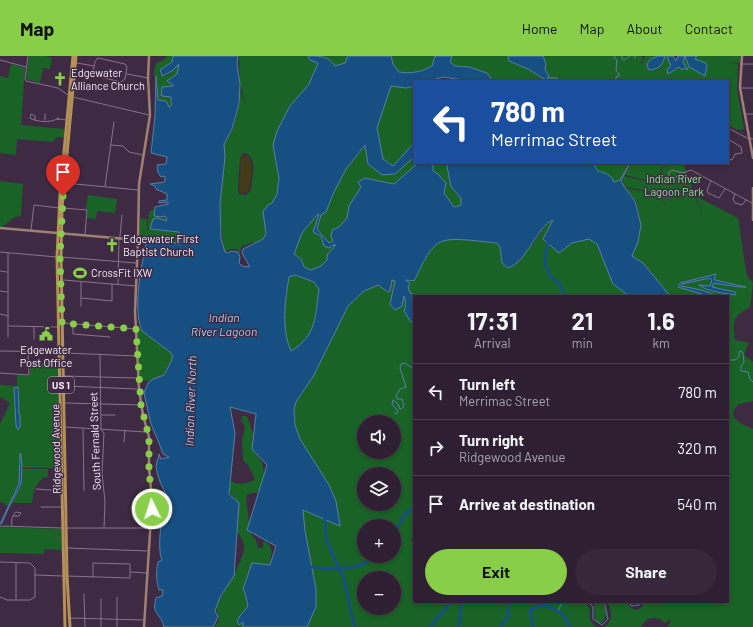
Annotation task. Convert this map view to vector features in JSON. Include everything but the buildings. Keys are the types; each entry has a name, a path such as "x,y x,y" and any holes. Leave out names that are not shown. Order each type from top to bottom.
{"main road":[{"name":"Ridgewood Avenue","path":"73,56 74,63"},
{"name":"Ridgewood Avenue","path":"65,627 67,548 64,508 64,472 62,469 64,376 58,328 58,258 61,208 74,63 76,56"},
{"name":"Ridgewood Avenue","path":"61,208 62,172 71,96"},
{"path":"62,172 64,183"},
{"name":"Ridgewood Avenue","path":"58,258 61,280 61,406 65,452 64,490"},
{"path":"58,295 60,298 61,312"},
{"name":"Ridgewood Avenue","path":"65,528 64,565 66,576"},
{"path":"66,576 70,627"}],"street":[{"path":"28,56 26,81 58,88 71,96 150,115"},
{"path":"144,627 152,509 148,432 141,405 138,379 136,286 138,190 150,115 148,78 149,56"},
{"path":"742,56 740,88 751,139 753,158"},
{"path":"98,58 125,64 127,67 127,73 125,79 120,82 96,76 93,72 94,66 98,58"},
{"path":"0,60 26,67"},
{"path":"74,63 94,66"},
{"path":"741,64 753,64"},
{"path":"127,73 148,78"},
{"path":"740,88 753,88"},
{"path":"44,121 45,114"},
{"path":"745,114 753,114"},
{"path":"35,120 67,120"},
{"path":"105,187 114,122"},
{"path":"729,128 751,139"},
{"path":"729,140 741,147 742,153 735,154 732,160 729,159"},
{"path":"110,145 123,146 129,152 144,155"},
{"path":"681,172 674,179 671,179 669,176 669,172 672,170 681,172 691,170 753,203"},
{"path":"711,181 707,190 708,193 716,198 719,198 725,188"},
{"path":"64,183 138,190"},
{"path":"753,188 753,218"},
{"path":"736,194 733,199 735,203 742,205 746,200"},
{"path":"31,231 34,205 87,210 85,236"},
{"path":"118,284 119,238 122,216"},
{"path":"0,228 138,240"},
{"path":"0,252 58,258 137,263"},
{"path":"8,253 8,337"},
{"path":"0,271 8,272"},
{"path":"61,280 136,286"},
{"path":"81,282 81,306"},
{"path":"81,298 112,301 112,284"},
{"path":"0,291 8,292"},
{"path":"0,314 8,316"},
{"path":"62,323 136,329"},
{"path":"73,323 73,334 110,338"},
{"path":"8,326 58,328"},
{"path":"34,327 34,339"},
{"path":"0,351 137,356"},
{"path":"0,373 29,374 28,352"},
{"name":"South Fernald Street","path":"100,354 101,429 104,433 102,473 105,502 104,528"},
{"path":"64,376 138,379"},
{"path":"64,386 139,389"},
{"path":"64,403 141,405"},
{"path":"101,415 115,415"},
{"path":"63,428 148,432"},
{"path":"83,428 84,491"},
{"path":"124,430 124,442"},
{"path":"36,489 64,490"},
{"path":"41,506 64,508"},
{"path":"131,508 152,509"},
{"path":"12,526 11,522 13,516"},
{"path":"0,526 151,528"},
{"path":"67,548 149,551"},
{"path":"0,562 30,563 35,568 35,597 30,600 6,600 0,597"},
{"path":"16,563 16,600"},
{"path":"35,575 93,577 130,578 130,564 93,563 93,577"},
{"path":"130,572 147,573"},
{"path":"84,594 85,627"},
{"path":"117,597 117,627"},
{"path":"101,599 101,627"},
{"path":"70,618 144,620"}],"green space":[{"path":"29,56 46,56 52,58 50,69 43,68 40,83 26,79"},
{"path":"167,56 174,56 172,63 160,70 159,73 161,76 169,74 178,64 180,66 175,77 167,81 173,85 172,87 163,86 161,91 160,97 170,97 170,106 166,101 157,100 157,76 154,77 156,63 164,60"},
{"path":"239,56 308,56 310,60 318,62 309,84 290,106 273,145 279,178 277,194 272,203 266,234 263,239 253,244 253,242 241,247 240,252 235,249 231,249 226,253 224,251 220,210 224,169 222,148 233,129 239,104 240,105 240,89 247,109 240,84","holes":["243,153 250,156 253,165 251,190 246,195 239,194 238,188 240,158"]},
{"path":"320,56 348,57 345,63 335,66 331,61"},
{"path":"391,56 435,56 433,66 420,71 407,73 399,72 393,64"},
{"path":"452,56 508,56 509,61 528,69 546,80 492,80 487,73 469,67 455,66 450,62"},
{"path":"543,56 642,56 643,61 640,62 642,64 645,56 658,56 655,57 647,66 650,70 664,62 665,56 667,56 669,62 687,69 683,62 685,56 689,67 705,76 707,65 706,63 695,59 697,56 740,56 740,63 727,62 738,64 737,90 744,129 738,130 729,126 729,80 546,80"},
{"path":"11,64 25,68 21,125 64,129 64,137 57,137 54,142 17,139 16,155 0,153 0,76 8,78"},
{"path":"391,86 406,88 413,86 413,144 393,166 383,159 377,128"},
{"path":"366,145 395,174 413,158 413,164 417,164 394,184 365,178 358,181 361,187 349,206 347,218 339,227 333,241 329,243 317,229 321,214 326,212 333,194 346,169"},
{"path":"423,164 448,164 451,187 461,198 461,205 454,207 444,193 446,183 438,174"},
{"path":"594,164 628,164 620,180 614,182 604,173 598,171"},
{"path":"630,164 668,164 661,169 657,183 625,175"},
{"name":"Indian River Lagoon Park","path":"670,164 684,165 703,219 672,222 661,194 627,187 617,189 616,187 623,185 622,181 624,176 658,184 662,169"},
{"path":"0,181 23,184 21,216 15,217 2,227 0,227"},
{"path":"626,188 661,195 672,222 703,219 696,196 738,218 746,271 748,278 753,284 750,307 740,313 736,318 734,324 734,339 749,343 744,355 753,362 753,401 739,404 733,413 736,420 753,429 753,627 668,627 671,620 665,623 662,620 652,618 643,623 641,627 603,627 609,623 611,616 607,603 627,603 631,608 636,610 641,608 644,603 729,603 729,295 669,295 643,263 632,256 638,242 641,225 636,201"},
{"path":"88,195 117,199 115,213 97,211 96,219 87,218 88,210 86,209"},
{"path":"154,209 154,216 162,218 166,217 167,221 151,229 148,228 149,212"},
{"path":"319,213 314,232 321,236 324,246 335,244 335,247 321,266 311,270 304,267 294,254 302,233"},
{"path":"140,219 147,219 147,229 179,232 179,245 149,241 146,244 139,243"},
{"path":"554,220 543,240 559,252 572,243 589,239 597,244 613,284 628,295 414,295 410,293 405,280 414,281 426,258 438,243 455,239 497,243 500,247 502,263 532,245 548,222"},
{"path":"295,275 314,282 319,289 315,317 310,332 306,339 291,352 285,339 284,307 289,277"},
{"path":"392,280 395,281 405,300 411,322 413,323 413,527 411,541 413,543 413,603 585,603 590,609 590,619 596,627 304,627 312,617 316,607 316,591 302,515 303,509 336,501 329,485 300,439 292,410 314,375 348,306 364,291 378,285 388,292"},
{"path":"137,330 143,330 174,346 172,363 163,375 150,381 139,380"},
{"path":"30,363 58,364 60,468 19,468 19,484 8,506 0,502 0,424 10,403 0,397 0,385 17,386 17,375 30,376"},
{"path":"221,403 233,407 230,412 230,480 235,483 242,484 254,480 249,466 243,460 242,440 245,428 241,421 242,416 247,416 253,434 253,450 262,462 265,478 260,492 248,494 246,498 252,536 256,540 258,548 263,548 263,542 265,541 270,547 272,551 270,558 271,563 269,565 250,567 243,588 248,606 238,620 238,626 243,623 243,627 214,627 219,621 216,606 238,567 244,551 242,540 234,526 236,507 235,499 227,489"},
{"path":"22,469 48,469 48,477 42,478 34,489 32,503 12,503 22,485"},
{"path":"0,527 61,529 62,550 44,549 44,554 0,553"},
{"path":"593,603 602,603 607,612 603,622 597,622"}],"sand":[{"path":"245,155 249,157 251,161 251,183 248,192 240,193 241,157"}],"water":[{"path":"173,56 238,56 237,64 240,84 239,104 232,129 224,144 225,157 220,204 221,239 225,252 238,252 240,257 239,263 242,266 250,267 242,253 243,249 263,239 266,234 263,211 272,203 277,194 279,178 273,145 277,131 290,106 309,84 318,63 310,60 308,56 327,58 335,66 345,63 348,56 391,56 393,64 399,72 407,73 420,71 432,66 435,56 452,56 450,62 455,66 469,67 487,73 492,80 463,80 443,77 433,80 413,80 413,86 406,88 391,86 377,128 383,159 393,166 413,144 413,158 395,174 382,175 368,164 365,145 346,169 333,194 326,212 321,215 317,229 329,243 333,241 331,236 332,230 339,227 347,218 349,206 361,187 358,182 365,178 394,184 417,164 433,165 433,171 446,183 444,193 454,207 461,205 461,198 451,187 448,164 594,164 598,171 605,173 613,179 614,182 620,180 630,164 621,181 635,201 641,225 638,242 632,256 643,263 669,295 628,295 613,284 597,244 589,239 572,243 559,253 543,239 553,220 542,229 521,259 508,268 502,263 500,247 497,243 454,239 438,243 429,253 414,281 406,280 410,284 408,287 410,293 414,295 413,323 404,311 406,304 404,296 402,306 395,310 390,304 395,281 392,280 390,291 388,292 378,285 364,291 348,306 314,375 296,402 294,409 295,425 300,439 329,485 336,501 340,526 303,510 305,531 316,589 316,607 307,627 243,627 243,622 239,625 237,621 248,606 243,589 252,563 270,565 276,546 247,530 267,465 252,449 256,414 230,407 235,433 229,494 239,503 234,576 220,597 215,611 218,617 213,627 164,627 163,622 155,608 156,598 162,596 163,590 159,590 157,569 158,562 162,560 160,549 160,532 164,508 170,498 167,496 161,484 156,464 159,454 161,459 169,457 163,454 151,424 144,393 148,383 153,379 164,375 173,356 170,352 142,331 138,315 138,295 143,259 147,253 152,250 145,249 148,241 176,243 179,245 179,232 150,229 153,219 158,218 166,221 167,219 165,216 154,216 155,207 168,204 168,202 159,203 159,201 167,200 167,194 156,189 155,186 150,184 165,182 165,176 161,177 158,173 157,165 166,164 167,157 151,153 155,116 156,76 158,100 166,101 169,107 171,106 171,97 161,96 162,87 173,86 167,81 177,74 179,64 172,71 162,76 160,70 172,62","holes":["319,214 313,232 321,236 324,246 329,248 335,244 335,246 327,255 327,260 321,266 311,270 304,267 298,256 294,254 302,233","295,275 314,282 319,289 313,324 306,338 300,345 291,351 285,324 285,305 289,277"]},
{"path":"508,56 543,56 546,64 545,70 549,76 546,80 528,69 509,61"},
{"path":"658,56 665,56 662,64 658,68 649,70 647,66 648,62"},
{"path":"667,56 673,56 676,61 678,56 685,56 683,62 688,70 684,68 682,70 679,67 668,74 667,70 671,65"},
{"path":"685,56 697,56 695,59 706,63 705,76 689,67"},
{"path":"716,274 715,280 746,287 714,283 712,287 735,292 735,295 711,291 699,285 710,286 712,280 710,278 682,284 681,286 716,295 702,295 678,287 680,283"},
{"path":"18,387 18,412 20,414 20,427 18,430 16,425 14,388"},
{"path":"20,453 22,466 21,485 2,523 0,524 19,484"}],"waterway":[{"path":"615,56 614,58 617,60 616,70 619,74 619,76 616,77 616,80"},
{"path":"622,56 622,59 624,60 630,56"},
{"path":"548,78 557,78 559,80"},
{"path":"548,243 545,263 550,276 559,283 565,295"},
{"path":"729,358 730,360 735,360 739,357 739,352 741,351 743,353 744,363 741,366 741,371 748,372 750,379 753,382"},
{"path":"395,414 398,411 392,404 393,400 398,404 400,409 404,407 402,399 397,399 396,396 400,389 406,387 400,368 401,364 405,363 413,368"},
{"path":"401,521 404,515 413,509"},
{"path":"325,519 326,540 339,568 349,568 365,563"},
{"path":"312,567 327,569 339,568 345,582 355,627"},
{"path":"430,627 450,603"},
{"path":"459,627 461,603"},
{"path":"502,627 501,625 508,617 508,603"},
{"path":"558,611 562,603"},
{"path":"589,603 593,607 593,619 602,625 608,619 604,603"},
{"path":"630,603 631,606 639,605 640,603"},
{"path":"533,627 530,610 544,604 563,614 570,627"}],"place":[{"name":"Edgewater Alliance Church","path":"60,79"},
{"name":"Edgewater First Baptist Church","path":"112,245"},
{"name":"CrossFit IXW","path":"80,273"},
{"name":"Edgewater Post Office","path":"46,334"}],"route":[{"path":"63,196 60,257 62,323 136,329 138,379 141,405 149,437 149,467 152,509"}],"water label":[{"name":"Indian River Lagoon","path":"224,325"},
{"name":"Indian River North","path":"191,401"}]}
